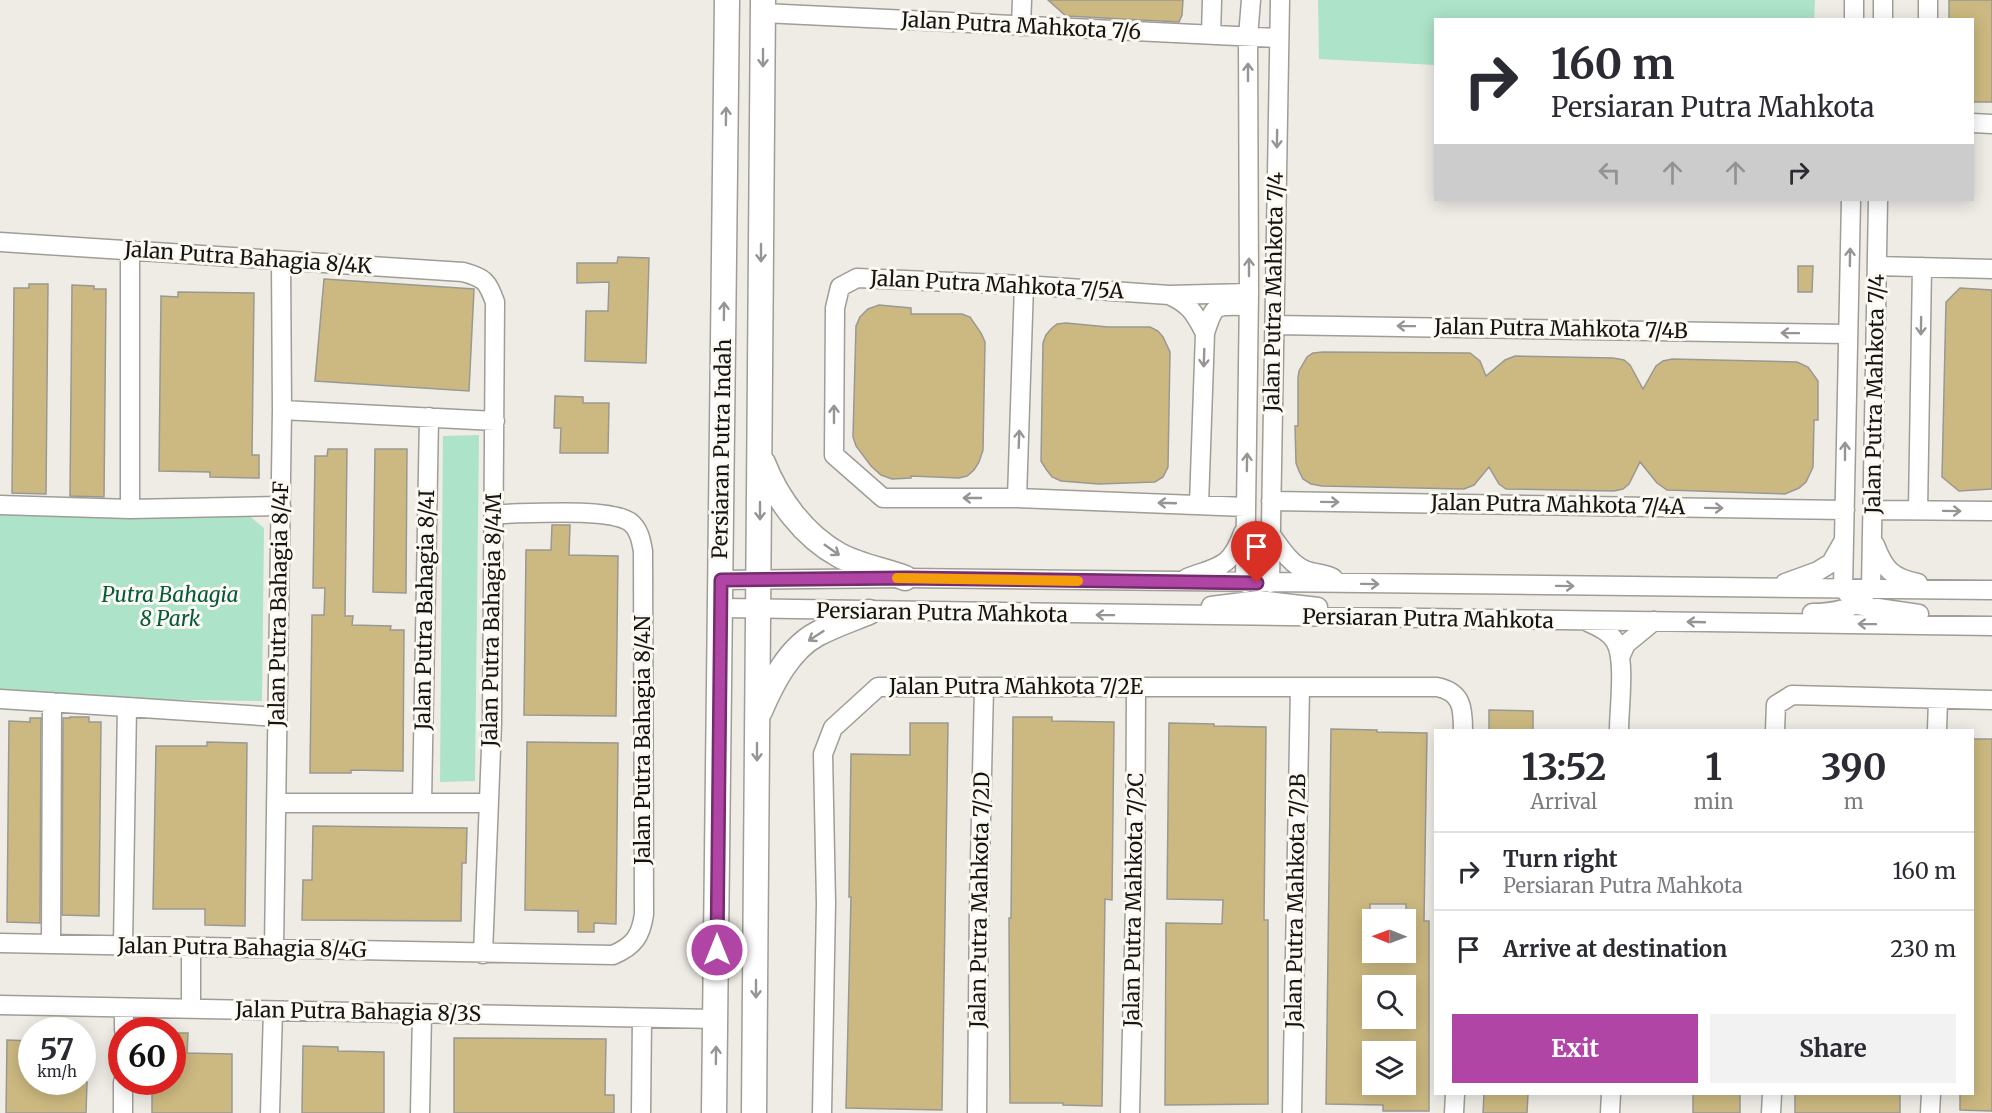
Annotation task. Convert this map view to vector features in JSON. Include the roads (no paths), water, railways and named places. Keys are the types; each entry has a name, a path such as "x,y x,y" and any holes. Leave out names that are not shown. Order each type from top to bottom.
{"main road":[{"name":"Persiaran Putra Indah","path":"714,1113 717,1019 727,0"},
{"name":"Persiaran Putra Indah","path":"754,1113 763,7"},
{"path":"760,455 771,483 790,512 815,538 839,555 905,578"},
{"path":"757,718 770,688 787,661 815,635 869,612"}],"street":[{"path":"1021,26 1022,0"},
{"path":"1211,35 1212,0"},
{"name":"Jalan Putra Mahkota 7/4","path":"1245,583 1249,300 1248,37 1251,0"},
{"name":"Jalan Putra Mahkota 7/4","path":"1270,583 1280,0"},
{"path":"1854,0 1854,18"},
{"path":"1883,0 1883,18"},
{"path":"1928,0 1928,18"},
{"name":"Jalan Putra Mahkota 7/6","path":"763,7 837,8 1021,26 1279,38"},
{"path":"1974,123 1992,124"},
{"name":"Jalan Putra Mahkota 7/4","path":"1843,588 1851,201"},
{"name":"Jalan Putra Mahkota 7/4","path":"1871,589 1878,201"},
{"name":"Jalan Putra Bahagia 8/4K","path":"0,242 463,272 481,277 490,288"},
{"path":"130,249 130,509"},
{"name":"Jalan Putra Bahagia 8/4F","path":"274,948 281,506 282,261"},
{"path":"1877,266 1992,269"},
{"path":"1918,510 1922,267"},
{"name":"Jalan Putra Mahkota 7/5A","path":"1246,516 1199,504 1017,498 883,498 834,455 835,308 840,287 857,278 1024,285 1249,300"},
{"path":"1017,498 1024,285"},
{"name":"Jalan Putra Bahagia 8/4M","path":"483,954 492,723 495,302 490,288"},
{"path":"1169,295 1180,300 1194,312 1205,333"},
{"path":"1199,504 1205,333 1211,313 1216,308 1249,300"},
{"name":"Jalan Putra Mahkota 7/4B","path":"1274,325 1848,334"},
{"path":"282,410 495,421"},
{"name":"Jalan Putra Bahagia 8/4I","path":"422,802 429,417"},
{"name":"Jalan Putra Mahkota 7/4A","path":"1271,501 1845,510"},
{"path":"0,505 130,509 281,506"},
{"path":"1872,510 1992,511"},
{"name":"Jalan Putra Bahagia 8/4N","path":"483,954 613,955 626,950 642,931 644,914 643,551 640,536 631,523 616,516 579,513 494,514"},
{"path":"1177,582 1221,567 1231,558 1246,516"},
{"path":"1271,535 1297,565 1306,571 1324,573 1344,584"},
{"path":"1872,538 1881,563 1896,577 1949,590"},
{"path":"1772,588 1799,579 1831,563 1844,540"},
{"name":"Persiaran Putra Mahkota","path":"721,580 905,578 1992,590"},
{"path":"1245,583 1259,600"},
{"path":"1259,600 1270,583"},
{"path":"1843,588 1857,605"},
{"path":"1857,605 1871,589"},
{"path":"1163,616 1190,607 1225,606 1259,600 1338,610 1346,618"},
{"path":"1754,622 1789,613 1829,613 1857,605 1901,613 1932,615 1968,626"},
{"name":"Persiaran Putra Mahkota","path":"720,608 869,612 1992,626"},
{"path":"1584,620 1602,628 1609,634 1621,655"},
{"path":"1619,729 1621,655 1626,644 1654,621"},
{"name":"Jalan Putra Mahkota 7/2E","path":"822,1113 826,903 823,754 833,728 878,687 1423,686 1448,689 1455,696 1463,713 1463,729"},
{"name":"Jalan Putra Mahkota 7/2C","path":"1130,1113 1135,906 1136,687"},
{"name":"Jalan Putra Mahkota 7/2D","path":"977,1113 978,904 984,688"},
{"name":"Jalan Putra Mahkota 7/2B","path":"1292,1113 1300,688"},
{"path":"1775,729 1776,705 1792,695 1992,700"},
{"path":"0,699 278,717"},
{"path":"1937,729 1938,700"},
{"path":"51,944 52,702"},
{"path":"123,945 127,707"},
{"path":"276,803 488,802"},
{"name":"Jalan Putra Bahagia 8/4G","path":"0,943 483,954"},
{"path":"191,948 191,1009"},
{"name":"Jalan Putra Bahagia 8/3S","path":"0,1005 717,1019"},
{"path":"124,1008 124,1017"},
{"path":"270,1113 273,1011"},
{"path":"420,1113 422,1014"},
{"path":"641,1113 642,1018"},
{"path":"123,1095 123,1113"},
{"path":"1454,1113 1455,1095"},
{"path":"1610,1113 1611,1095"},
{"path":"1771,1113 1772,1095"},
{"path":"1930,1113 1931,1095"}],"park label":[{"name":"Putra Bahagia 8 Park","path":"170,607"}]}
